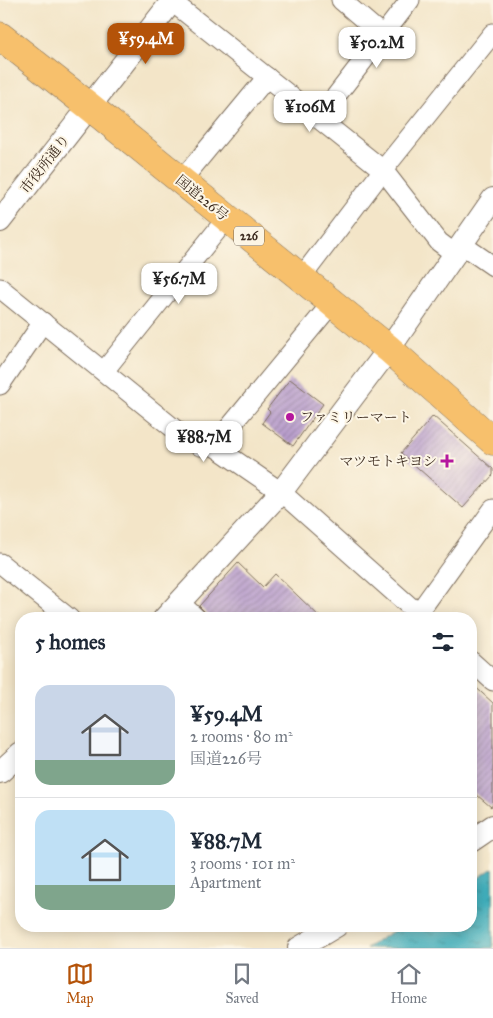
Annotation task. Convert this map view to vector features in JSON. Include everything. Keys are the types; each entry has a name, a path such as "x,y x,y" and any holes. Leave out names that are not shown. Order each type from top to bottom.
{"highway":[{"name":"国道226号","path":"0,36 90,106 389,349 493,441"}],"street":[{"path":"172,0 383,170 439,242 493,266"},
{"name":"市役所通り","path":"0,221 172,0"},
{"path":"341,0 382,34"},
{"path":"319,118 410,0"},
{"path":"301,278 383,170 493,34"},
{"path":"181,181 267,77"},
{"path":"181,612 281,492 389,349 493,199"},
{"path":"104,371 227,218"},
{"path":"0,288 183,436 200,446 214,446 281,492 413,612"},
{"path":"214,446 332,303"},
{"path":"0,385 43,322"},
{"path":"422,612 493,509"},
{"path":"0,563 61,612"},
{"path":"477,666 493,681"},
{"path":"0,772 15,758"},
{"path":"477,836 493,826"},
{"path":"299,948 326,932"}],"water":[{"path":"493,868 493,948 366,948 391,932 477,932 477,879"}],"building":[{"name":"ファミリーマート","path":"290,379 323,404 293,446 262,423 270,412 267,409"},
{"name":"マツモトキヨシ","path":"433,416 493,469 493,475 463,508 401,453"},
{"path":"238,563 263,587 275,574 315,612 205,612 199,606"},
{"path":"477,688 493,703 493,804 491,807 477,795"}],"place":[{"name":"ファミリーマート","path":"290,417"},
{"name":"マツモトキヨシ","path":"447,461"}]}
